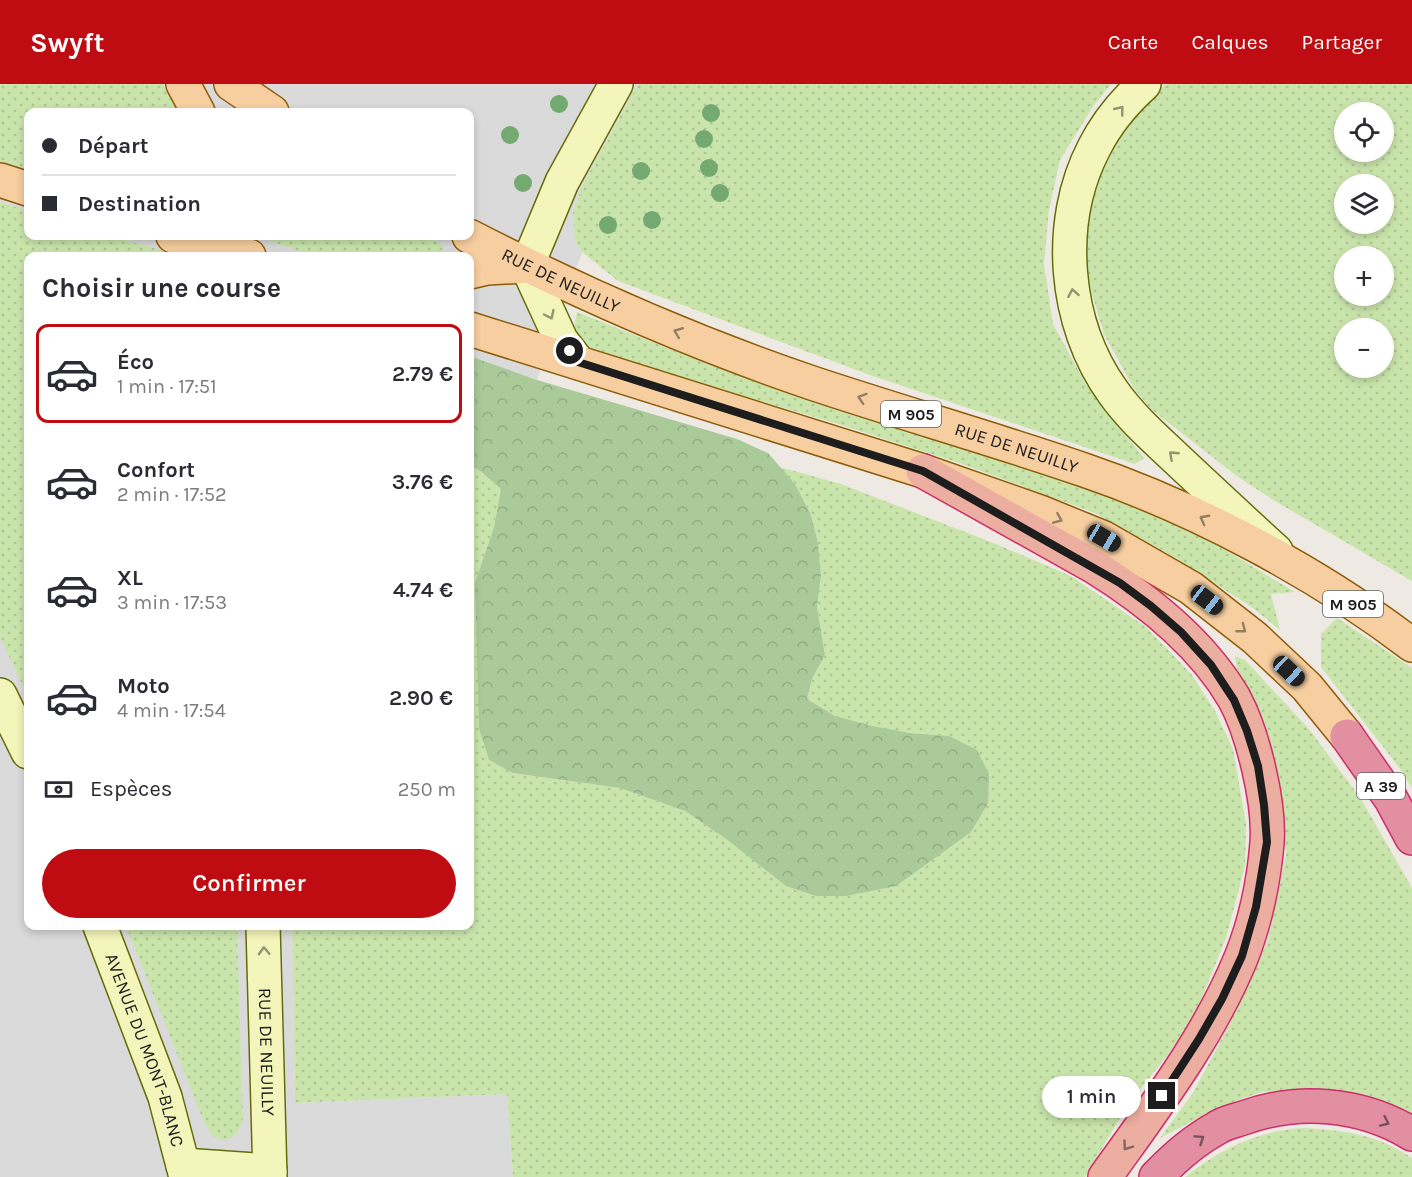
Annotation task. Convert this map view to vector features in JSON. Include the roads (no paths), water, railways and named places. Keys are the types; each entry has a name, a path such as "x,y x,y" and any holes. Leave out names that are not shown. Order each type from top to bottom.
{"highway":[{"path":"923,471 1120,583 1173,625 1211,665 1234,700 1258,766 1267,842 1256,907 1242,956 1222,999 1199,1039 1105,1177"},
{"name":"A 39","path":"1347,736 1390,799 1412,838"},
{"path":"1156,1177 1177,1155 1218,1126 1257,1113 1294,1106 1320,1105 1346,1109 1376,1117 1412,1134"}],"main road":[{"path":"183,84 196,108"},
{"path":"231,84 266,108"},
{"path":"578,362 561,340 527,266 562,182 616,84"},
{"path":"1144,84 1110,122 1094,148 1076,196 1072,224 1071,277 1080,321 1096,365 1113,392 1135,419 1292,567"},
{"path":"0,180 24,188"},
{"name":"RUE DE NEUILLY","path":"474,239 527,266 635,315 811,382 1086,470 1190,512 1292,567 1377,619 1412,645"},
{"path":"192,240 243,251"},
{"path":"474,271 487,268 527,266"},
{"path":"474,330 923,471 1040,512 1104,538 1191,588 1254,638 1307,687 1347,736"},
{"path":"0,694 24,744"},
{"name":"AVENUE DU MONT-BLANC","path":"102,930 165,1097 185,1171"},
{"name":"RUE DE NEUILLY","path":"263,930 270,1174"},
{"path":"185,1171 270,1174"}]}
